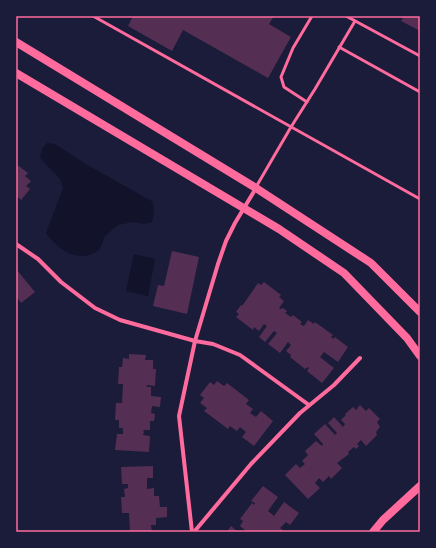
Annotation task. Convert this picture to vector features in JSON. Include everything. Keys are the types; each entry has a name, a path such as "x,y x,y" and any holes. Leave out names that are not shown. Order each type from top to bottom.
{"main road":[{"path":"16,42 256,188 371,263 420,312"},
{"path":"16,73 279,229 344,273 407,338 420,356"},
{"path":"373,532 383,520 420,486"}],"street":[{"path":"193,532 179,416 195,341 218,264 226,241 243,208 256,188"},
{"path":"16,244 38,259 61,282 95,308 120,320 195,341 213,344 240,355 309,405"},
{"path":"193,532 251,464 300,413 334,385 360,358"}],"lane":[{"path":"93,16 420,199"},
{"path":"307,102 284,87 281,77 294,48 312,16"},
{"path":"346,16 420,56"},
{"path":"256,188 355,21"},
{"path":"339,47 420,92"}],"shaded area":[{"path":"47,143 55,144 84,163 153,202 154,211 152,222 144,224 133,222 118,225 105,236 100,249 89,255 76,256 64,251 54,243 46,233 63,188 60,179 40,158 42,149"},
{"path":"134,254 155,259 148,296 126,291"}],"building":[{"path":"133,16 274,16 269,24 291,37 268,78 183,30 172,51 128,26"},
{"path":"404,16 420,16 420,31 401,21"},
{"path":"16,164 28,173 25,176 31,181 26,186 30,189 21,200 18,197 16,199"},
{"path":"172,251 199,257 187,314 153,306 158,285 164,286"},
{"path":"16,269 35,292 21,303 16,296"},
{"path":"264,282 281,295 279,297 284,301 279,308 283,308 287,311 285,313 291,317 293,315 302,322 300,324 304,326 308,320 314,324 315,322 333,335 331,337 333,339 335,337 348,347 338,362 324,352 320,357 334,368 322,383 307,371 309,368 308,367 305,369 290,357 291,355 286,351 291,345 288,342 280,353 268,344 277,333 274,331 265,342 259,337 267,326 264,324 259,331 254,327 253,330 236,317 239,314 236,312 258,283 261,285"},
{"path":"129,354 146,355 145,360 153,360 153,369 156,369 155,386 147,385 147,387 151,387 151,396 161,397 160,407 152,406 151,413 155,414 154,421 150,421 150,430 143,430 143,435 150,436 149,452 115,450 117,434 123,434 123,428 119,428 119,420 115,420 116,403 122,403 123,384 118,384 119,367 122,367 123,358 129,359"},
{"path":"217,381 224,386 227,383 249,400 246,404 253,409 250,413 256,417 261,411 273,421 254,446 242,437 246,432 240,427 237,431 230,426 228,429 204,411 207,408 200,403 204,398 200,395 210,382 214,385"},
{"path":"360,405 366,411 369,408 380,419 377,422 380,427 376,432 377,435 366,446 361,440 357,444 359,446 356,449 354,447 348,452 349,454 337,463 342,468 331,479 329,476 323,482 319,478 315,483 320,488 308,499 285,475 296,464 300,468 305,464 302,461 308,455 305,451 316,441 322,446 323,444 314,434 325,424 335,435 337,433 328,423 334,417 343,427 345,424 341,420 346,415 345,414 353,407 356,410"},
{"path":"153,466 153,478 147,478 147,489 154,488 154,496 159,496 160,507 167,507 167,517 156,518 156,525 151,525 152,532 130,532 129,513 122,513 121,497 125,497 124,489 128,488 128,484 122,484 121,467"},
{"path":"263,486 278,497 268,511 274,516 284,502 299,513 290,525 286,522 280,528 283,530 282,532 245,532 246,531 240,526 243,521 240,519 252,503 254,505 255,503 251,501"},
{"path":"231,526 238,532 227,532"}]}
